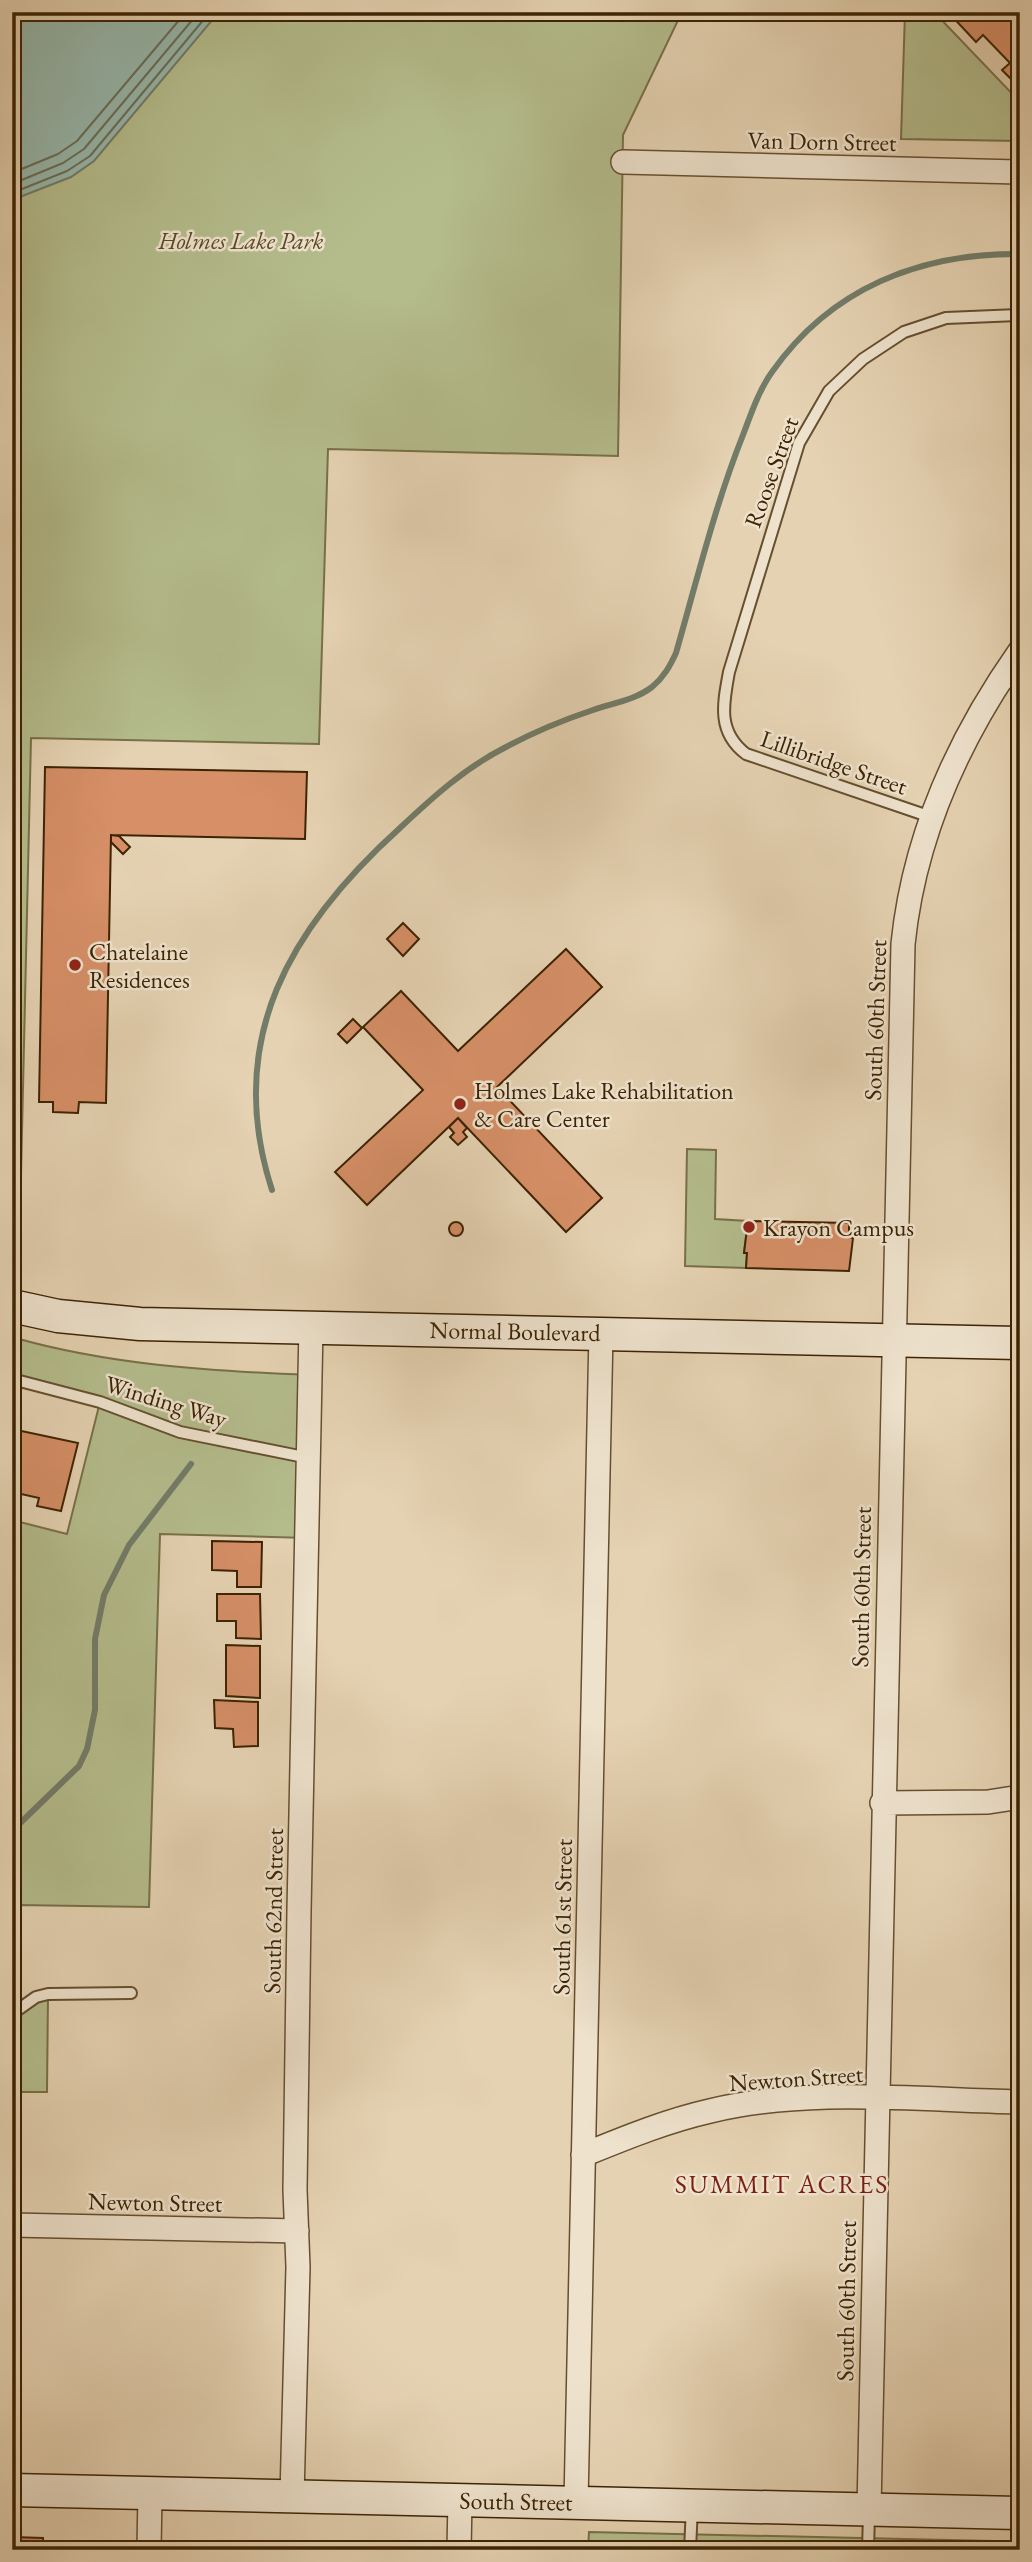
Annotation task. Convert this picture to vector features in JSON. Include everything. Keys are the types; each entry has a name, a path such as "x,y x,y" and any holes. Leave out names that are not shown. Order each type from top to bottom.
{"main road":[{"name":"Normal Boulevard","path":"12,1306 58,1316 111,1322 1020,1343"},
{"name":"South Street","path":"12,2490 1020,2513"}],"street":[{"name":"Van Dorn Street","path":"623,162 1020,172"},
{"name":"South 60th Street","path":"869,2509 892,1340 903,944 916,868 931,817 963,742 1011,682 1020,652"},
{"name":"South 62nd Street","path":"292,2496 298,1967 311,1327"},
{"name":"South 61st Street","path":"576,2502 601,1333"},
{"path":"883,1803 988,1802 1020,1797"},
{"name":"Newton Street","path":"583,2155 664,2123 711,2110 808,2098 1020,2102"},
{"name":"Newton Street","path":"12,2225 297,2231"},
{"path":"149,2550 150,2493"},
{"path":"458,2550 460,2500"}],"lane":[{"name":"Roose Street","path":"729,737 723,718 729,672 793,461 818,407 830,391 863,359 904,332 946,318 1020,315"},
{"name":"Lillibridge Street","path":"729,737 746,754 761,760 931,817"},
{"name":"Winding Way","path":"12,1379 100,1402 180,1432 309,1458"},
{"path":"12,2014 36,1997 48,1994 131,1993"},
{"path":"690,2550 692,2505"},
{"name":"South 60th Street","path":"867,2550 869,2509"}],"green space":[{"name":"Holmes Lake Park","path":"12,12 682,12 623,135 618,456 328,449 319,744 31,738 18,1307 12,1307"},
{"path":"905,12 934,12 1020,102 1020,141 901,139"},
{"path":"687,1149 716,1150 715,1219 748,1221 744,1252 747,1253 746,1268 685,1266"},
{"path":"12,1337 85,1354 160,1365 310,1375 307,1538 160,1534 149,1907 17,1905 17,1982 12,1977 12,1520 67,1534 100,1402 12,1379"},
{"path":"48,1994 47,2092 12,2092 12,2014"},
{"path":"589,2532 992,2541 992,2550 588,2550"}],"water":[{"path":"12,12 219,12 94,161 71,177 12,200"}],"building":[{"path":"948,12 1020,12 1020,88 1002,70 1010,63 983,35 976,42"},
{"name":"Chatelaine Residences","path":"45,767 307,772 305,839 111,835 106,1103 79,1102 78,1113 53,1112 53,1102 39,1102"},
{"path":"111,835 119,836 130,847 123,854 111,842"},
{"path":"403,923 419,939 403,956 387,939"},
{"name":"Holmes Lake Rehabilitation & Care Center","path":"566,949 602,987 497,1087 602,1198 566,1232 458,1118 367,1205 335,1172 423,1090 363,1027 401,991 458,1051"},
{"path":"353,1019 362,1028 347,1043 338,1034"},
{"path":"458,1118 467,1128 463,1132 467,1137 458,1145 450,1137 454,1133 449,1127"},
{"name":"Krayon Campus","path":"748,1221 849,1223 849,1237 853,1238 849,1271 746,1268 747,1253 744,1253"},
{"path":"456,1222 461,1224 461,1234 456,1236 451,1234 449,1229 451,1224"},
{"path":"12,1429 78,1443 61,1511 37,1506 39,1498 12,1492"},
{"path":"212,1541 262,1542 261,1587 237,1587 237,1571 212,1570"},
{"path":"217,1594 260,1594 261,1639 236,1638 236,1621 217,1621"},
{"path":"226,1645 260,1646 260,1698 226,1696"},
{"path":"214,1700 258,1702 258,1746 234,1747 233,1729 215,1728"},
{"path":"12,2537 43,2538 43,2550 12,2550"},
{"path":"73,2542 99,2542 99,2550 73,2550"},
{"path":"247,2543 300,2545 300,2550 247,2550"},
{"path":"199,2544 226,2544 226,2550 199,2550"}],"waterway":[{"path":"272,1190 259,1135 256,1083 262,1035 277,989 299,946 328,904 362,865 401,827 477,764 549,727 638,695 660,679 676,653 724,488 752,411 767,379 795,343 850,297 881,281 947,260 1020,254"},
{"path":"12,1831 79,1766 87,1749 95,1710 95,1639 104,1595 129,1545 191,1464"}],"place":[{"name":"Chatelaine Residences","path":"75,965"},
{"name":"Holmes Lake Rehabilitation & Care Center","path":"460,1104"},
{"name":"Krayon Campus","path":"749,1227"}],"district":[{"name":"SUMMIT ACRES","path":"782,2184"}]}
